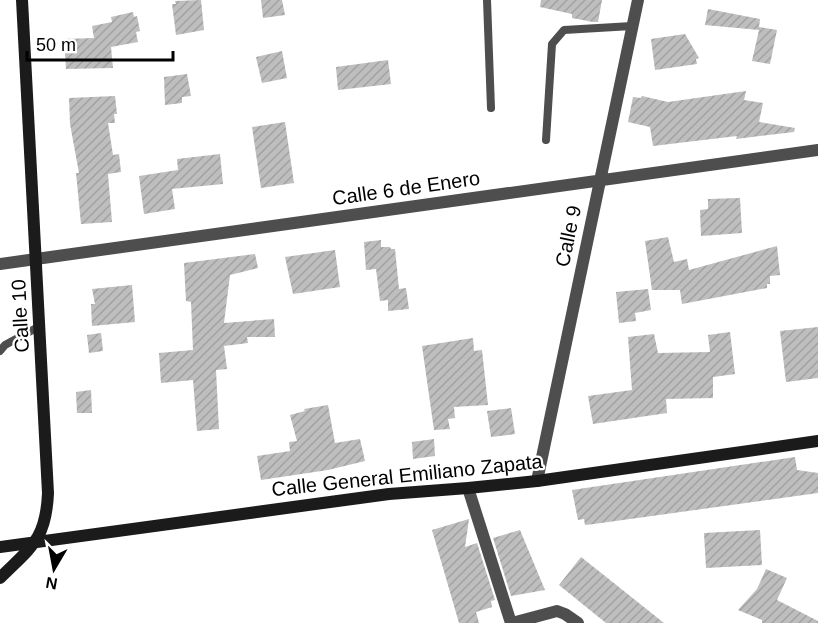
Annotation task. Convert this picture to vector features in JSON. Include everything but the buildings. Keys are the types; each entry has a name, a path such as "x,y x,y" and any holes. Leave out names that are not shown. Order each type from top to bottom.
{"street":[{"name":"Calle 10","path":"0,578 35,542 43,528 48,493 22,0"},
{"name":"Calle 9","path":"537,481 638,0"},
{"name":"Calle 6 de Enero","path":"0,264 818,150"},
{"name":"Calle General Emiliano Zapata","path":"0,547 389,494 468,489 537,481 818,441"},
{"path":"468,489 512,623 556,612 565,614 578,623"}],"lane":[{"path":"487,0 491,108"},
{"path":"546,140 552,44 564,30 632,26"},
{"path":"0,351 5,345 40,326"}]}
